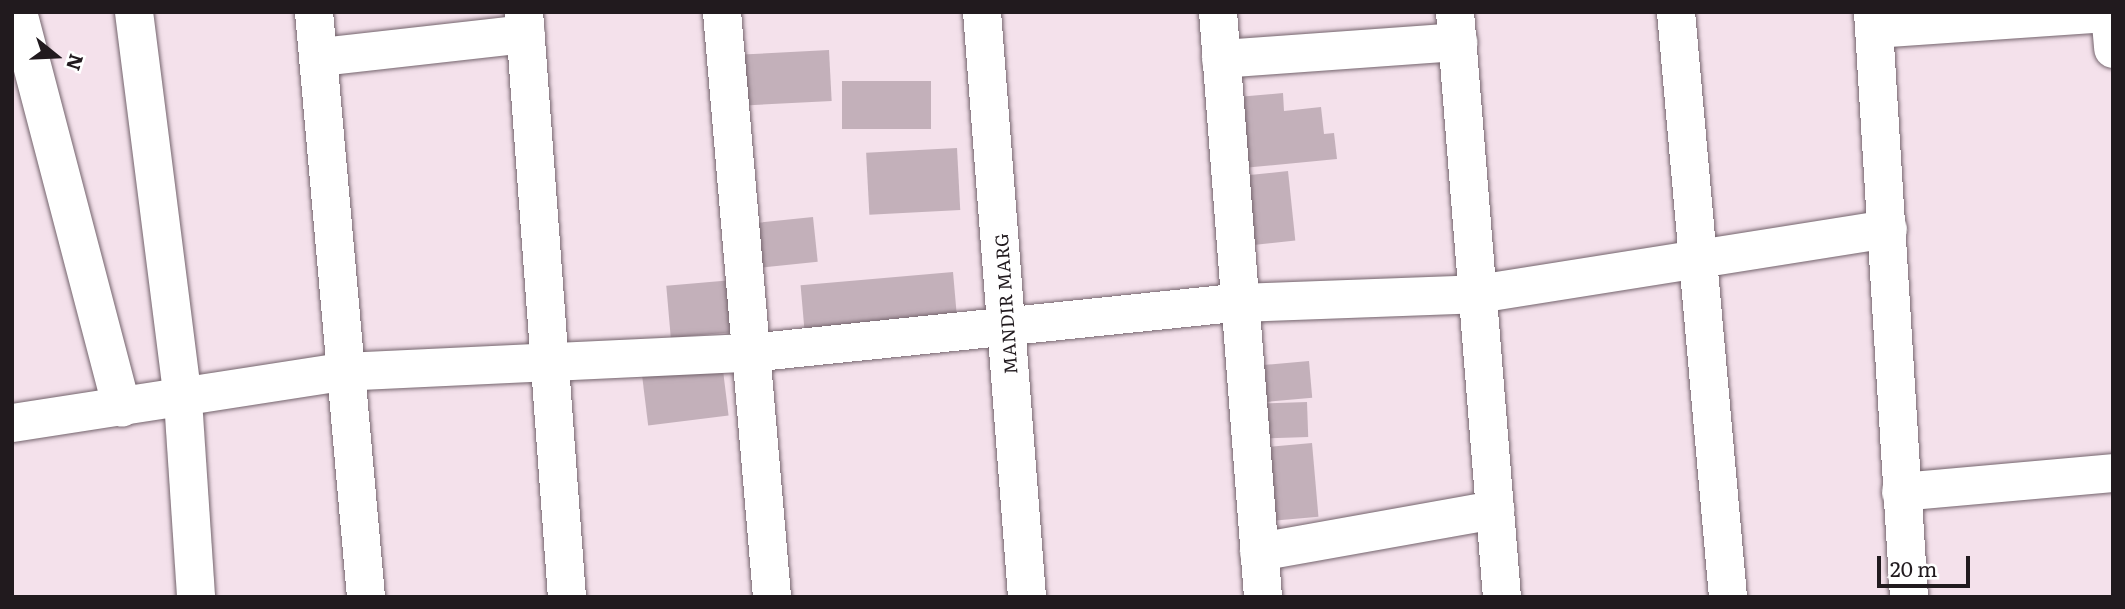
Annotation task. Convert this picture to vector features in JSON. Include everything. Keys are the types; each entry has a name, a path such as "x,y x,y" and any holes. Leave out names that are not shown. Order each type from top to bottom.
{"street":[{"path":"18,12 122,408"},
{"path":"134,12 183,400 196,597"},
{"path":"314,12 321,57 342,372 366,597"},
{"path":"722,12 772,597"},
{"name":"MANDIR MARG","path":"982,12 1027,597"},
{"path":"1218,12 1238,303 1263,597"},
{"path":"1676,12 1728,597"},
{"path":"1909,597 1873,20 2110,12 2113,49"},
{"path":"321,57 525,23 567,597"},
{"path":"1221,59 1457,27 1502,597"},
{"path":"12,423 183,400 342,372 750,353 1007,324 1238,303 1478,294 1697,257 1888,229"},
{"path":"1901,492 2113,473"},
{"path":"1259,552 1495,510"}],"building":[{"path":"829,50 832,101 740,106 737,55"},
{"path":"842,81 931,81 931,129 842,129"},
{"path":"1283,93 1284,111 1321,107 1324,134 1334,133 1337,159 1232,169 1226,98"},
{"path":"957,148 960,210 869,215 866,153"},
{"path":"1288,171 1295,241 1240,246 1232,177"},
{"path":"813,217 818,262 755,268 750,224"},
{"path":"953,272 957,320 805,333 801,285"},
{"path":"733,280 738,332 671,338 666,286"},
{"path":"1309,361 1312,398 1262,402 1259,365"},
{"path":"722,362 729,416 648,425 642,372"},
{"path":"1307,402 1308,437 1263,439 1262,404"},
{"path":"1312,443 1318,517 1267,521 1260,448"}]}
